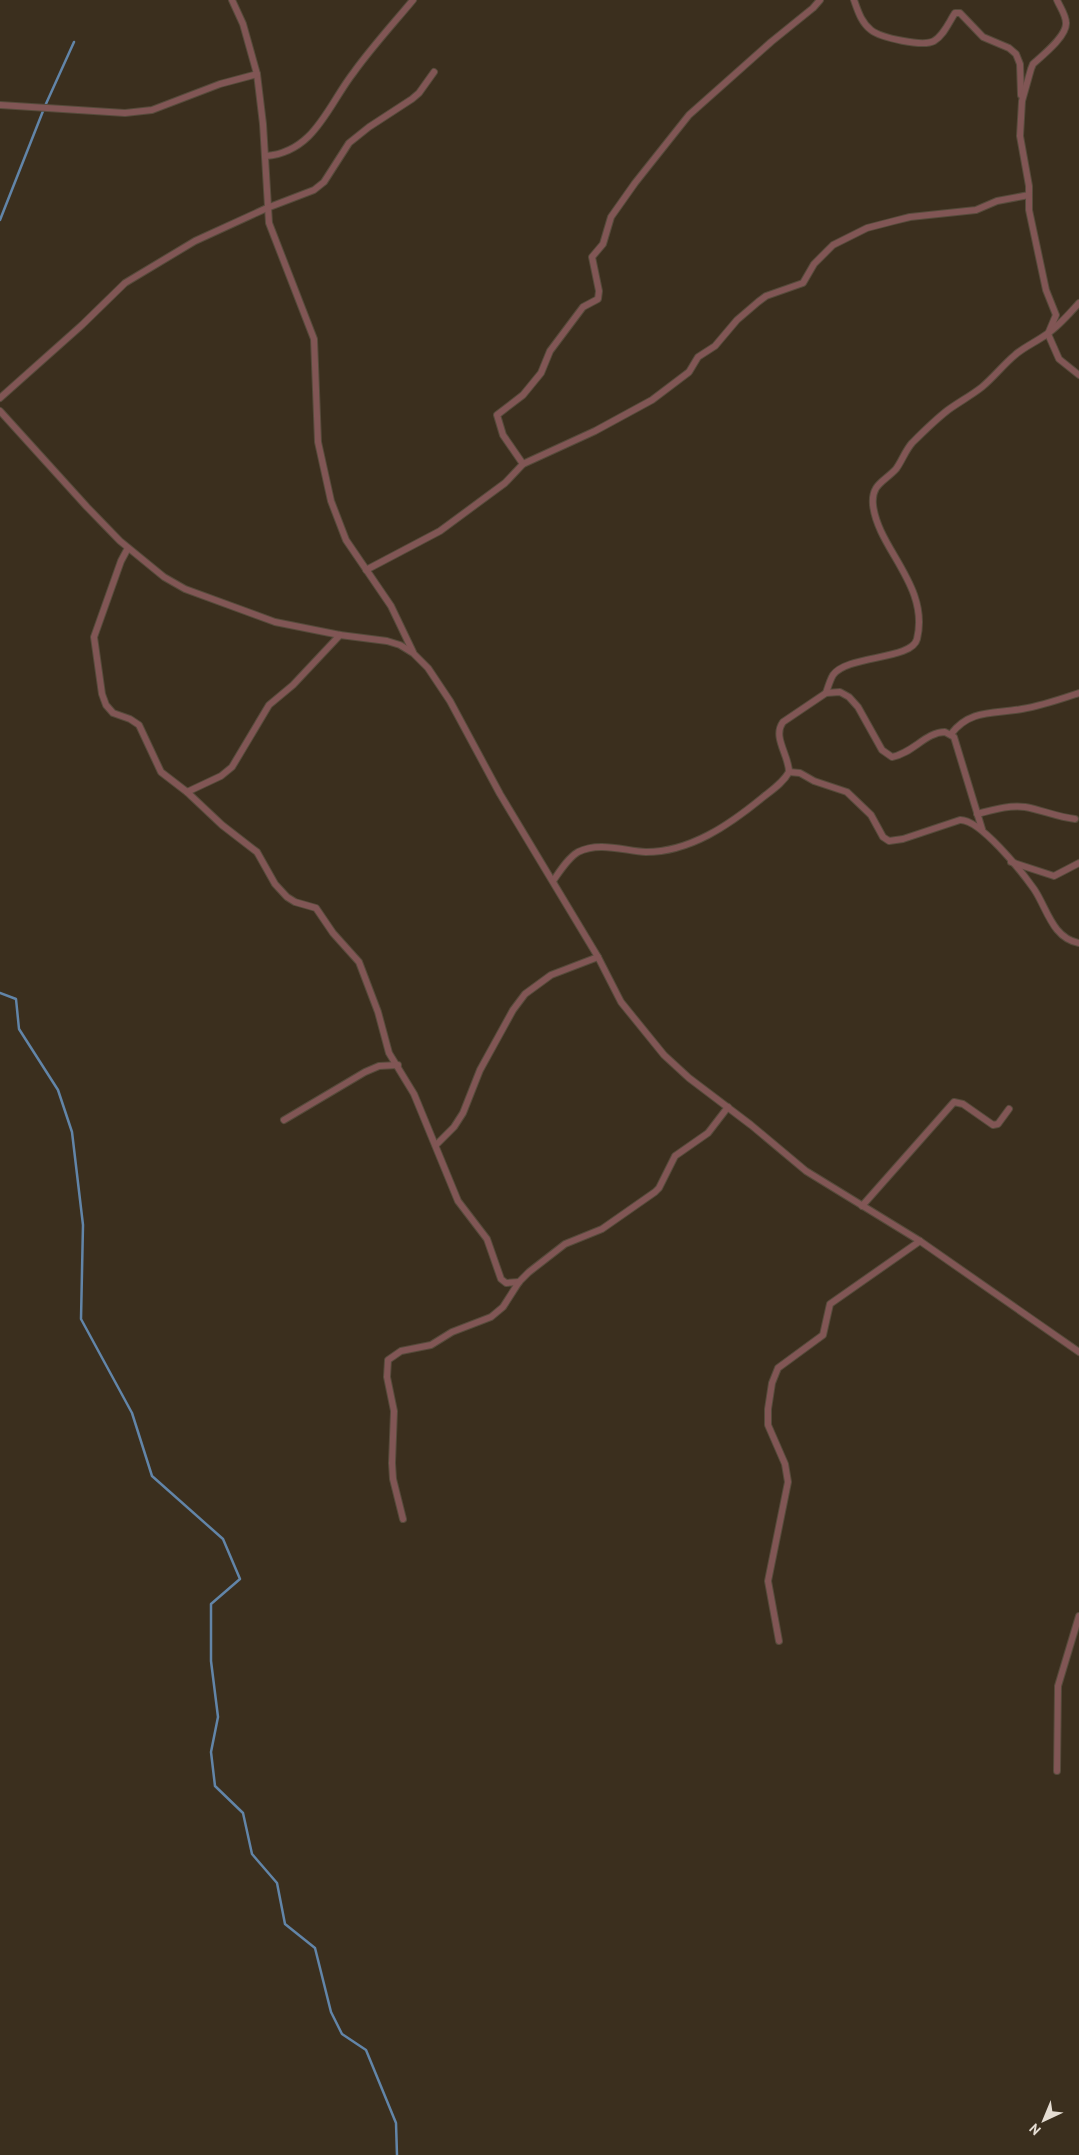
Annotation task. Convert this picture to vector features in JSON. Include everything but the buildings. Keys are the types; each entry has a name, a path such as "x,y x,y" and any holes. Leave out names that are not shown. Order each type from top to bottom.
{"street":[{"path":"232,0 243,24 256,74 266,156 267,208 271,230 314,339 318,442 331,501 342,531 391,606 413,653"},
{"path":"266,156 286,152 296,147 325,118 338,94 355,70 413,0"},
{"path":"523,464 502,435 497,415 523,395 540,374 550,352 580,311 586,305 598,299 599,291 592,257 603,244 611,217 635,183 689,115 820,0"},
{"path":"854,0 858,13 871,30 883,36 921,44 934,41 940,36 955,13 960,13 983,37 1009,48 1016,54 1020,64 1022,101 1020,136 1029,186 1029,210 1046,290 1056,315 1048,334 1059,358 1079,374"},
{"path":"1022,101 1033,64 1064,32 1066,21 1057,0"},
{"path":"0,398 126,283 195,241 267,208 314,190 324,182 349,144 369,127 412,100 434,72"},
{"path":"0,105 125,113 144,112 220,84 256,74"},
{"path":"366,570 440,531 505,483 523,464 595,431 652,400 689,372 698,357 715,346 737,320 758,302 766,296 803,283 814,264 833,245 867,228 894,221 910,217 976,210 997,201 1029,195"},
{"path":"826,693 833,675 842,668 881,655 905,650 917,640 918,620 916,604 906,574 874,514 873,498 876,487 898,466 912,443 941,416 982,387 1015,355 1048,334 1079,303"},
{"path":"0,411 86,507 128,548 164,577 185,589 275,622 340,635 387,641 400,645 413,653 428,668 450,701 500,794 598,957 627,1010 664,1055 689,1078 728,1107 806,1171 920,1241 1079,1352"},
{"path":"128,548 121,561 94,637 102,694 106,705 113,713 130,719 139,725 161,772 256,852 275,884 287,897 295,902 312,906 318,910 336,936 359,962 378,1012 389,1052 414,1094 458,1201 487,1239 501,1279 506,1283 519,1282"},
{"path":"186,792 221,776 232,767 269,705 293,685 340,635"},
{"path":"553,881 572,858 585,850 614,848 652,851 688,843 715,832 734,821 782,782 789,772 787,758 778,736 779,727 787,718 826,693 840,692 849,697 864,715 882,750 892,757 916,748 932,734 945,732 951,734 954,737 982,829"},
{"path":"951,734 965,720 992,711 1024,709 1079,693"},
{"path":"789,772 800,774 818,783 847,792 871,815 883,837 889,842 960,820 964,820 982,829 1033,888 1059,931 1066,938 1079,942"},
{"path":"977,814 1007,807 1025,807 1057,817 1075,818"},
{"path":"1011,862 1054,876 1079,863"},
{"path":"436,1144 454,1128 480,1070 513,1010 525,994 551,975 598,957"},
{"path":"284,1120 365,1072 379,1066 398,1065"},
{"path":"862,1206 954,1102 963,1104 994,1125 998,1124 1009,1109"},
{"path":"402,1519 393,1479 394,1411 387,1377 388,1360 401,1351 431,1345 452,1332 490,1317 503,1307 519,1282 529,1272 565,1244 602,1229 655,1192 659,1188 675,1156 708,1133 728,1107"},
{"path":"780,1641 768,1581 788,1482 785,1464 768,1425 768,1409 774,1375 783,1363 823,1336 830,1304 920,1241"},
{"path":"1057,1771 1058,1686 1079,1616"}],"waterway":[{"path":"0,220 45,106 74,42"},
{"path":"0,993 16,999 19,1029 58,1090 72,1132 83,1225 81,1319 132,1413 152,1476 223,1539 240,1579 211,1604 211,1661 218,1717 211,1752 215,1786 243,1813 252,1854 277,1883 285,1924 315,1948 331,2012 342,2034 366,2050 396,2123 397,2155"}]}
